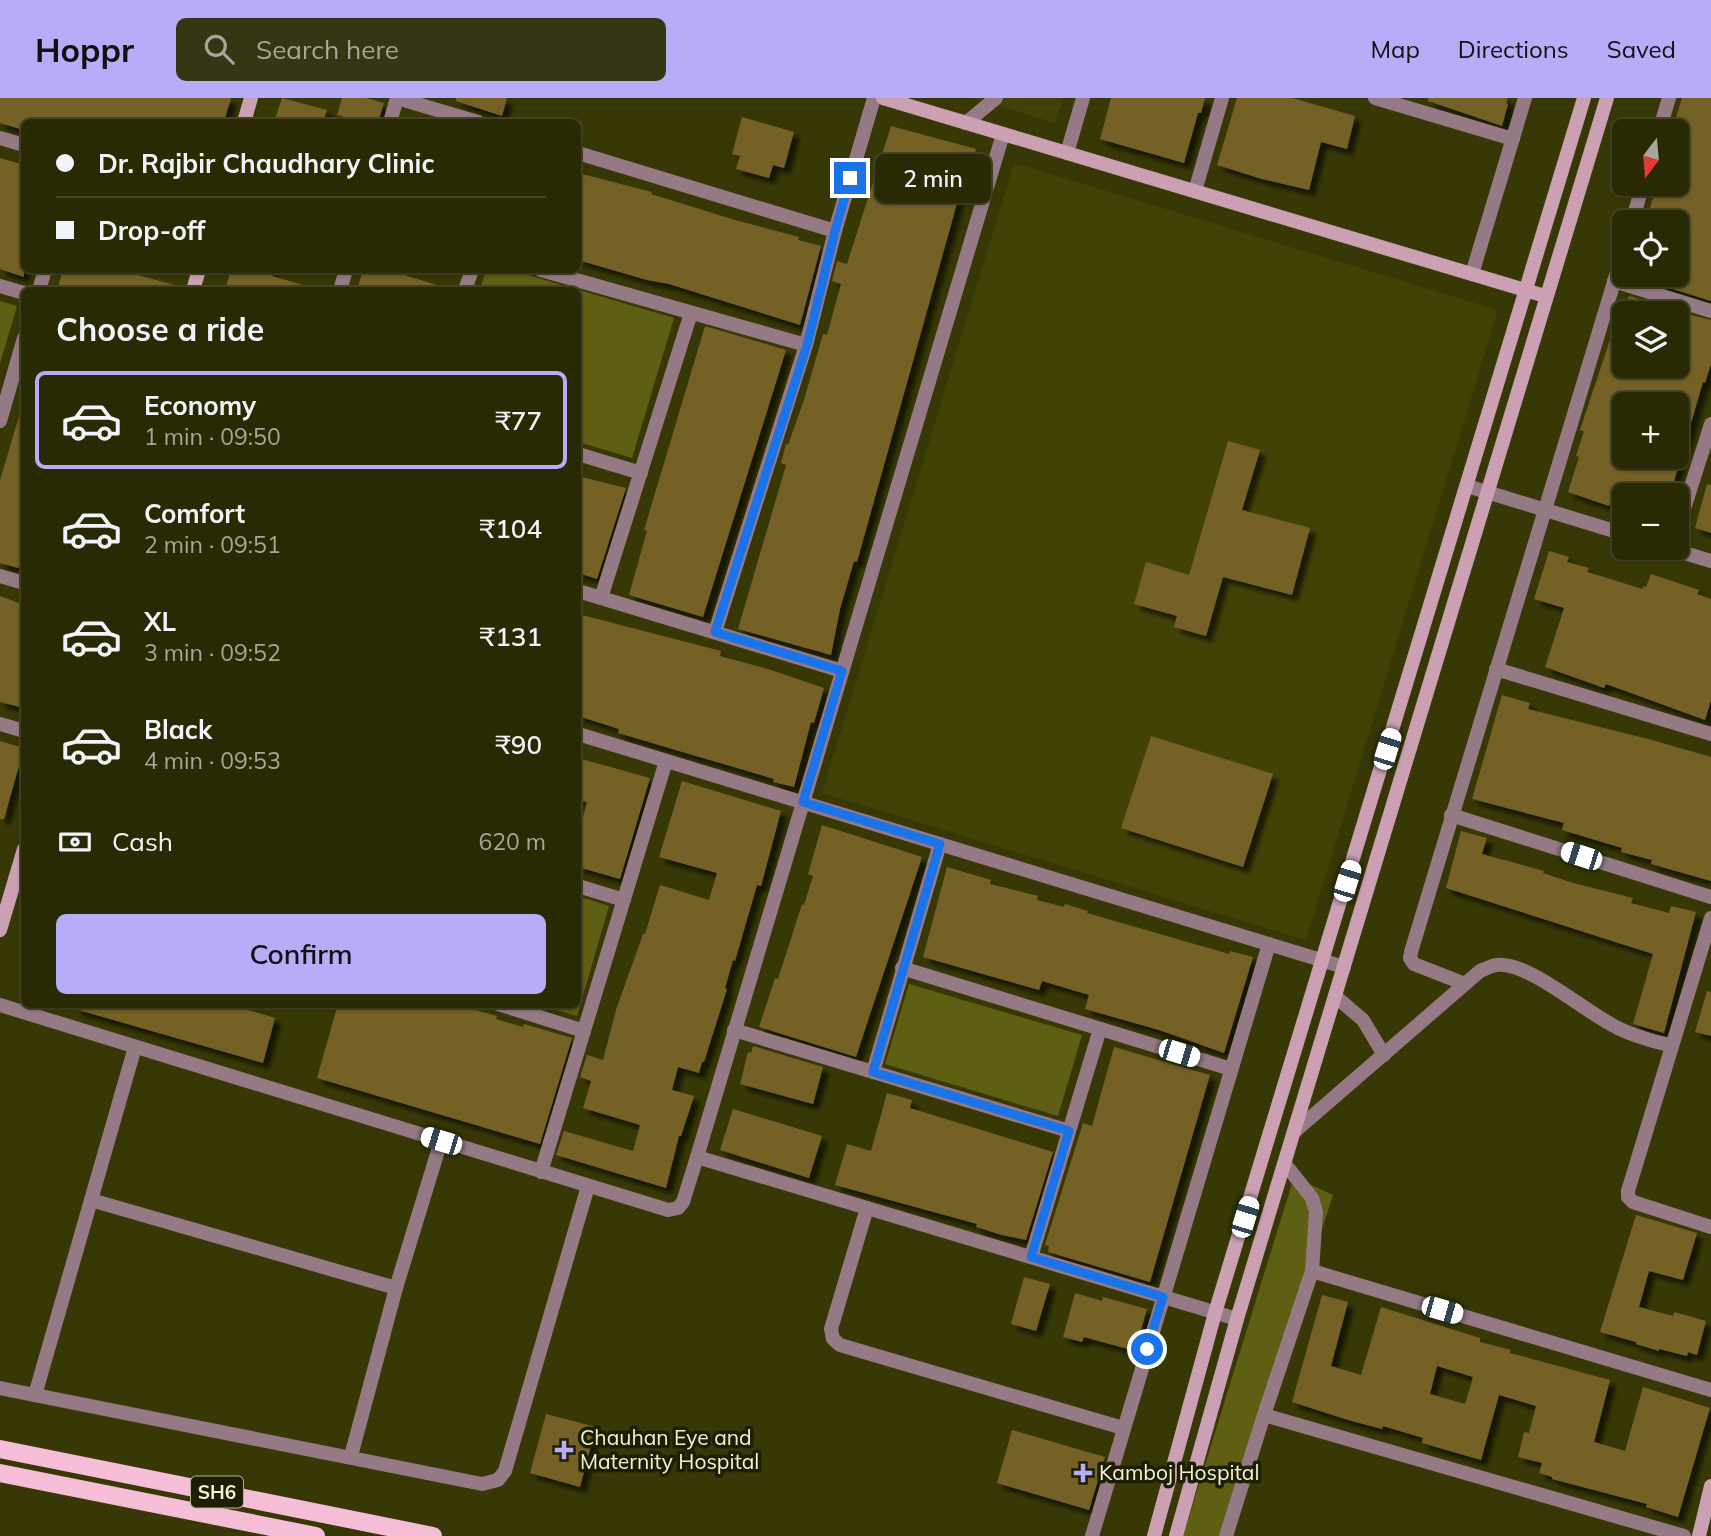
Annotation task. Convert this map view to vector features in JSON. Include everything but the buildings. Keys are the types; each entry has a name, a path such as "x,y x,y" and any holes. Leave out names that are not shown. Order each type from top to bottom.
{"main road":[{"name":"SH6","path":"0,1448 433,1536"},
{"name":"SH6","path":"0,1473 294,1534 316,1536"}],"street":[{"path":"245,119 251,98"},
{"path":"391,119 397,98 468,119"},
{"path":"715,632 807,345 835,231 874,98"},
{"path":"883,98 1545,296"},
{"path":"966,123 996,98"},
{"path":"1067,153 1083,98"},
{"path":"1195,191 1222,98"},
{"path":"1472,274 1525,98"},
{"path":"1154,1536 1216,1313 1584,98"},
{"path":"1177,1536 1237,1319 1607,98"},
{"path":"1663,119 1669,98"},
{"path":"1384,99 1513,139"},
{"path":"0,1005 541,1172 668,1210 678,1209 683,1202 697,1157 1003,134"},
{"path":"0,138 21,144"},
{"path":"581,154 835,231"},
{"path":"551,273 807,345"},
{"path":"0,286 21,292"},
{"path":"1465,984 1420,968 1413,964 1410,958 1612,287"},
{"path":"1634,287 1711,310"},
{"path":"601,598 691,313"},
{"path":"0,421 21,348"},
{"path":"1689,492 1711,424"},
{"path":"581,455 641,473"},
{"path":"1466,486 1612,530"},
{"path":"1689,552 1711,561"},
{"path":"0,576 21,582"},
{"path":"581,592 842,671"},
{"path":"1496,669 1711,734"},
{"path":"0,724 21,730"},
{"path":"581,735 1344,967"},
{"path":"541,1172 666,761"},
{"path":"1451,815 1711,897"},
{"path":"873,1072 940,844"},
{"path":"0,930 21,862"},
{"path":"581,887 624,900"},
{"path":"1711,918 1629,1184 1628,1197 1640,1205 1711,1227"},
{"path":"1092,1536 1269,944"},
{"path":"1294,1132 1480,971 1496,965 1513,966 1531,973 1620,1030 1672,1046"},
{"path":"902,968 1231,1069"},
{"path":"1335,996 1363,1020 1384,1055"},
{"path":"511,1008 584,1031"},
{"path":"1031,1257 1100,1029"},
{"path":"734,1030 1069,1131"},
{"path":"35,1395 135,1047"},
{"path":"351,1457 396,1288 441,1141"},
{"path":"697,1157 1237,1319"},
{"path":"1226,1536 1312,1271 1316,1212 1312,1198 1303,1184 1284,1164"},
{"path":"0,1388 482,1483 498,1480 505,1471 588,1186"},
{"path":"90,1200 396,1288"},
{"path":"867,1208 831,1329 833,1339 840,1345 1124,1428"},
{"path":"1312,1271 1711,1390"},
{"path":"1264,1415 1684,1536"},
{"path":"1699,1536 1711,1486"}],"shaded area":[{"path":"973,98 1063,98 1055,123"},
{"path":"1014,163 1498,310 1306,940 822,793"},
{"path":"485,273 521,273 569,287 481,287"},
{"path":"581,291 674,318 632,458 581,443"},
{"path":"0,301 17,306 0,364"},
{"path":"581,897 609,906 581,1002"},
{"path":"909,984 1082,1035 1058,1116 885,1064"},
{"path":"549,1008 579,1008 577,1016"},
{"path":"1294,1177 1333,1195 1224,1536 1183,1536"}],"place":[{"name":"Chauhan Eye and Maternity Hospital","path":"564,1450"},
{"name":"Kamboj Hospital","path":"1083,1473"}],"route":[{"path":"850,178 807,345 715,632 842,671 803,802 940,844 873,1072 1069,1131 1031,1257 1163,1297 1147,1349"}]}
